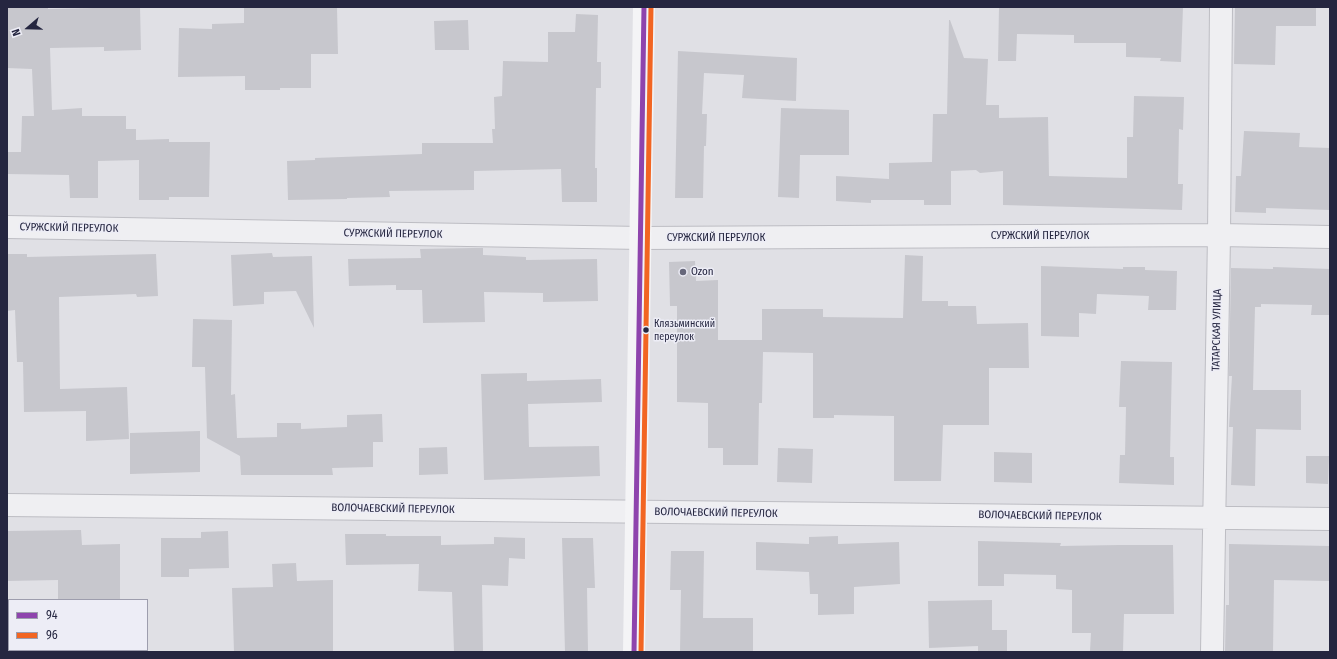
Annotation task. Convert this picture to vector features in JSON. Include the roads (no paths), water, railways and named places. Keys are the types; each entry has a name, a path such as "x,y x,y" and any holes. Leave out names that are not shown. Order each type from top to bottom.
{"main road":[{"path":"634,652 644,7"}],"street":[{"name":"ТАТАРСКАЯ УЛИЦА","path":"1212,652 1221,7"},
{"name":"СУРЖСКИЙ ПЕРЕУЛОК","path":"7,227 640,238 1219,235 1330,237"},
{"name":"ВОЛОЧАЕВСКИЙ ПЕРЕУЛОК","path":"7,505 1330,519"}],"place":[{"name":"Ozon","path":"683,272"},
{"name":"Клязьминский переулок","path":"646,330"}]}
